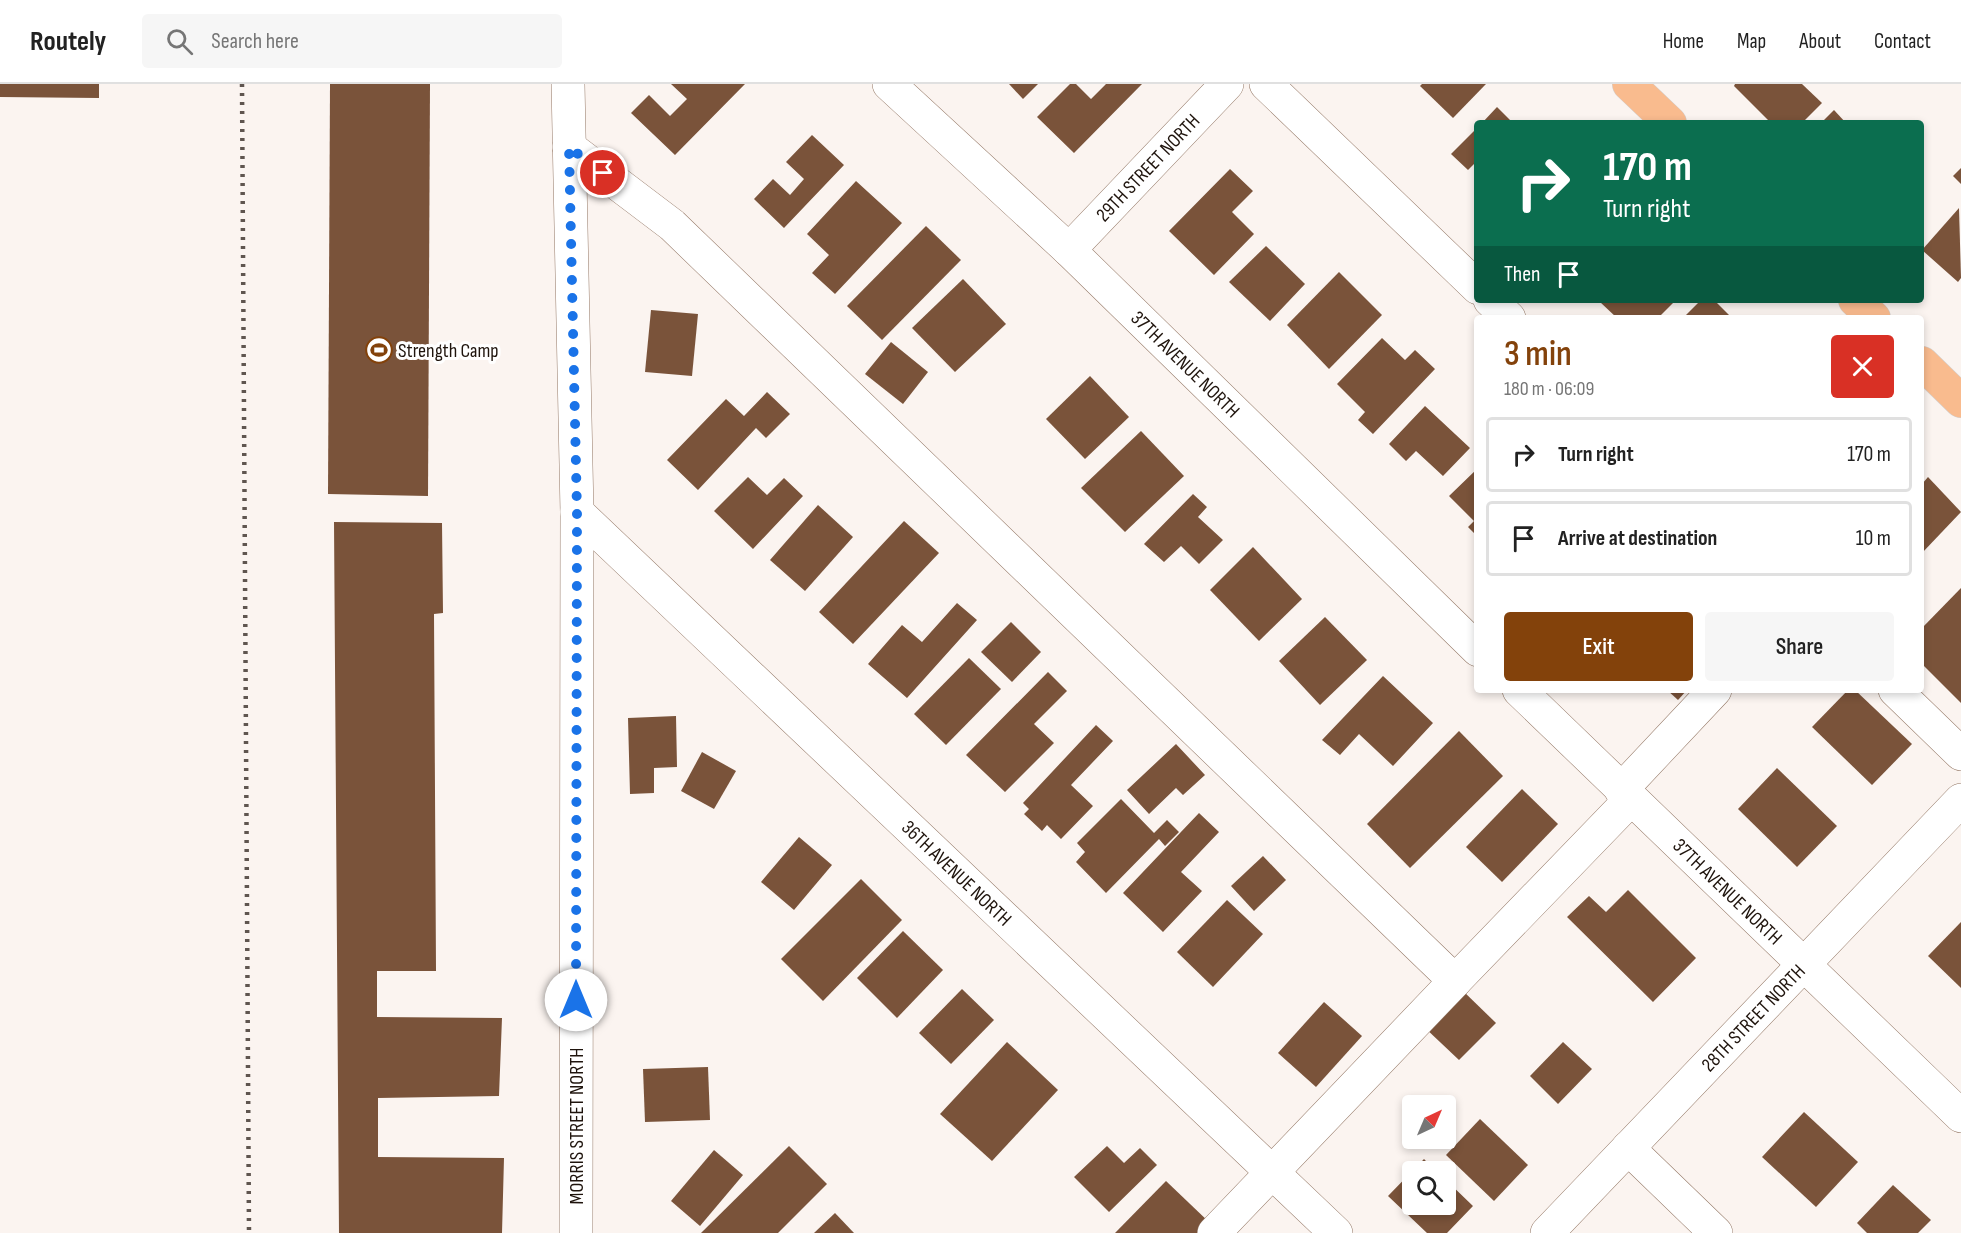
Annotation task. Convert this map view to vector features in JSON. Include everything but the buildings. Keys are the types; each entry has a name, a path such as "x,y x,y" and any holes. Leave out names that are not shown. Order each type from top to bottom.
{"main road":[{"path":"1629,84 1667,120"},
{"path":"1858,303 1871,315"},
{"path":"1924,365 1961,401"}],"street":[{"name":"MORRIS STREET NORTH","path":"568,84 577,512 576,1233"},
{"name":"37TH AVENUE NORTH","path":"889,84 1069,250 1474,646"},
{"name":"29TH STREET NORTH","path":"1069,250 1227,84"},
{"path":"1266,84 1474,284"},
{"path":"569,147 672,225 1455,981"},
{"path":"1493,303 1506,315"},
{"name":"36TH AVENUE NORTH","path":"577,512 1336,1233"},
{"name":"37TH AVENUE NORTH","path":"1522,693 1802,966 1961,1116"},
{"path":"1214,1233 1455,981 1626,795 1711,693"},
{"path":"1898,693 1961,754"},
{"name":"28TH STREET NORTH","path":"1546,1233 1961,800"},
{"path":"1628,1148 1716,1233"}],"railway":[{"path":"242,84 249,1233"}],"place":[{"name":"Strength Camp","path":"379,350"}],"route":[{"path":"576,1000 577,512 569,147 603,173"}]}
